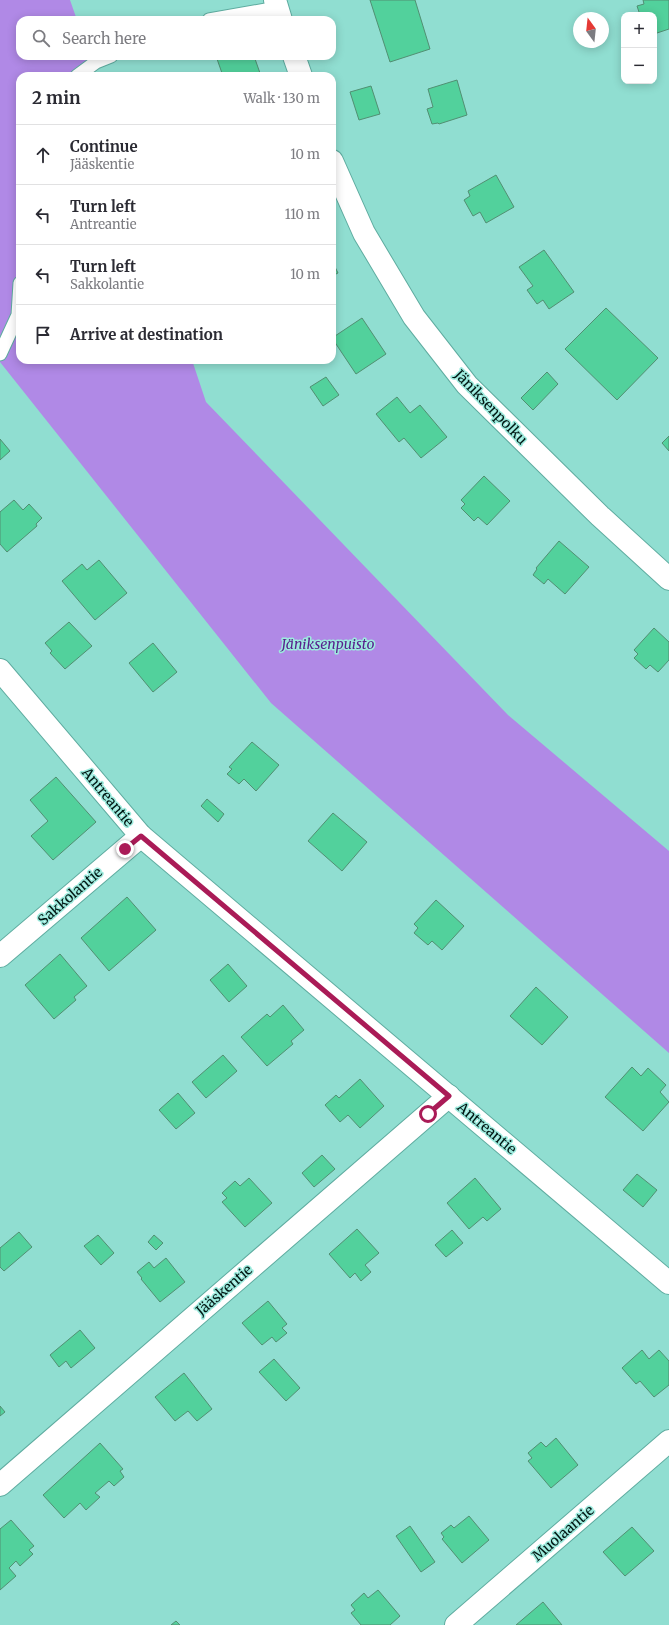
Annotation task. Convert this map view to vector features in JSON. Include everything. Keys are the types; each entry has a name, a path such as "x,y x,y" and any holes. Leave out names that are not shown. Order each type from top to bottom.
{"street":[{"path":"295,60 300,72"},
{"name":"Jäniksenpolku","path":"336,170 364,233 414,317 468,385 600,516 669,579"},
{"name":"Antreantie","path":"0,670 141,836 669,1283"},
{"name":"Sakkolantie","path":"0,956 141,836"},
{"name":"Jääskentie","path":"0,1485 449,1096"},
{"name":"Muolaantie","path":"456,1625 669,1441"}],"lane":[{"path":"234,16 278,9"},
{"path":"82,72 101,60"},
{"path":"0,354 16,319"}],"green space":[{"name":"Jäniksenpuisto","path":"0,0 70,0 76,16 16,16 16,60 90,60 95,72 16,72 16,364 193,364 206,402 508,715 669,851 669,1053 271,703 0,362"}],"building":[{"path":"370,0 415,0 430,49 390,62"},
{"path":"643,0 669,0 669,29 657,33 657,12 639,12 637,6 644,4"},
{"path":"217,60 255,60 260,72 222,72"},
{"path":"457,80 467,115 439,124 432,124 427,109 433,107 428,89"},
{"path":"371,86 380,114 359,120 350,92"},
{"path":"496,175 514,207 486,223 480,212 473,216 464,200 470,196 468,191"},
{"path":"544,250 574,292 549,309 543,300 537,304 527,290 533,286 519,267"},
{"path":"606,308 658,358 617,400 565,349"},
{"path":"362,318 386,354 356,374 336,344 336,335"},
{"path":"547,372 558,384 533,410 521,398"},
{"path":"326,377 339,395 323,406 310,387"},
{"path":"397,397 410,413 420,405 447,437 421,458 404,438 399,442 376,414"},
{"path":"669,436 669,451 662,443"},
{"path":"0,439 10,451 0,460"},
{"path":"484,476 510,501 487,525 478,517 474,521 461,508 465,504 461,500"},
{"path":"14,500 23,510 29,504 42,518 36,524 37,526 7,552 0,544 0,512"},
{"path":"559,541 589,567 565,594 548,579 544,584 533,575 537,569 536,568"},
{"path":"99,560 127,593 95,620 62,581 82,564 87,570"},
{"path":"69,622 92,646 65,669 50,653 52,651 45,643"},
{"path":"654,628 669,642 669,660 658,672 650,665 646,669 634,658 638,654 634,650"},
{"path":"153,643 177,672 153,692 129,663"},
{"path":"252,742 279,765 256,791 244,779 239,784 227,774 232,769 229,767"},
{"path":"56,777 96,822 53,860 31,836 48,821 30,800"},
{"path":"207,799 224,814 218,822 201,806"},
{"path":"333,813 367,842 342,871 308,841"},
{"path":"127,897 156,930 109,971 81,938"},
{"path":"436,900 464,926 442,950 432,941 428,945 414,933 418,928 414,924"},
{"path":"60,954 87,986 74,997 76,1000 54,1019 25,985"},
{"path":"228,964 247,986 229,1002 210,980"},
{"path":"536,987 568,1017 542,1045 510,1016"},
{"path":"283,1005 304,1030 291,1041 293,1044 267,1066 241,1037 267,1014 270,1017"},
{"path":"223,1055 237,1071 206,1098 192,1082"},
{"path":"632,1067 641,1076 648,1068 666,1085 660,1092 669,1102 643,1131 605,1097"},
{"path":"360,1079 384,1106 360,1128 348,1115 340,1122 325,1105 336,1095 339,1098"},
{"path":"178,1093 195,1113 176,1129 159,1110"},
{"path":"322,1155 335,1169 314,1187 302,1173"},
{"path":"637,1174 657,1190 643,1207 623,1190"},
{"path":"249,1178 272,1203 245,1227 222,1202 227,1198 222,1193 235,1181 240,1186"},
{"path":"475,1178 501,1209 487,1221 483,1217 469,1229 447,1203"},
{"path":"357,1229 379,1253 365,1265 371,1272 361,1281 355,1273 350,1278 329,1254"},
{"path":"452,1230 463,1243 446,1257 435,1245"},
{"path":"19,1232 32,1247 4,1271 0,1267 0,1248"},
{"path":"98,1235 114,1253 101,1265 84,1246"},
{"path":"154,1235 163,1243 156,1250 148,1242"},
{"path":"166,1258 185,1282 160,1302 137,1272 149,1262 154,1268"},
{"path":"268,1301 287,1324 282,1328 287,1333 276,1342 272,1337 262,1345 242,1323"},
{"path":"80,1330 95,1348 71,1368 66,1361 59,1367 50,1355"},
{"path":"642,1350 649,1359 659,1350 669,1361 669,1385 654,1397 640,1381 636,1384 622,1368"},
{"path":"274,1359 300,1388 286,1401 259,1372"},
{"path":"184,1373 212,1409 197,1421 188,1411 175,1421 155,1397"},
{"path":"0,1406 5,1412 0,1416"},
{"path":"556,1438 578,1465 551,1488 528,1461 532,1458 528,1453 541,1442 546,1447"},
{"path":"100,1443 123,1469 120,1471 124,1477 114,1486 109,1481 95,1493 100,1497 86,1510 80,1503 64,1518 43,1495"},
{"path":"469,1516 489,1540 462,1563 442,1539 444,1537 441,1533 451,1525 454,1528"},
{"path":"11,1520 34,1546 29,1550 33,1554 20,1566 16,1561 9,1568 16,1576 0,1590 0,1529"},
{"path":"410,1526 435,1562 421,1572 396,1536"},
{"path":"632,1527 654,1551 625,1576 603,1552"},
{"path":"378,1590 400,1616 390,1625 361,1625 351,1613 355,1610 351,1605 364,1593 368,1598"},
{"path":"543,1602 562,1625 516,1625"},
{"path":"176,1621 180,1625 171,1625"}],"route":[{"path":"125,849 141,836 449,1096 428,1114"}]}
